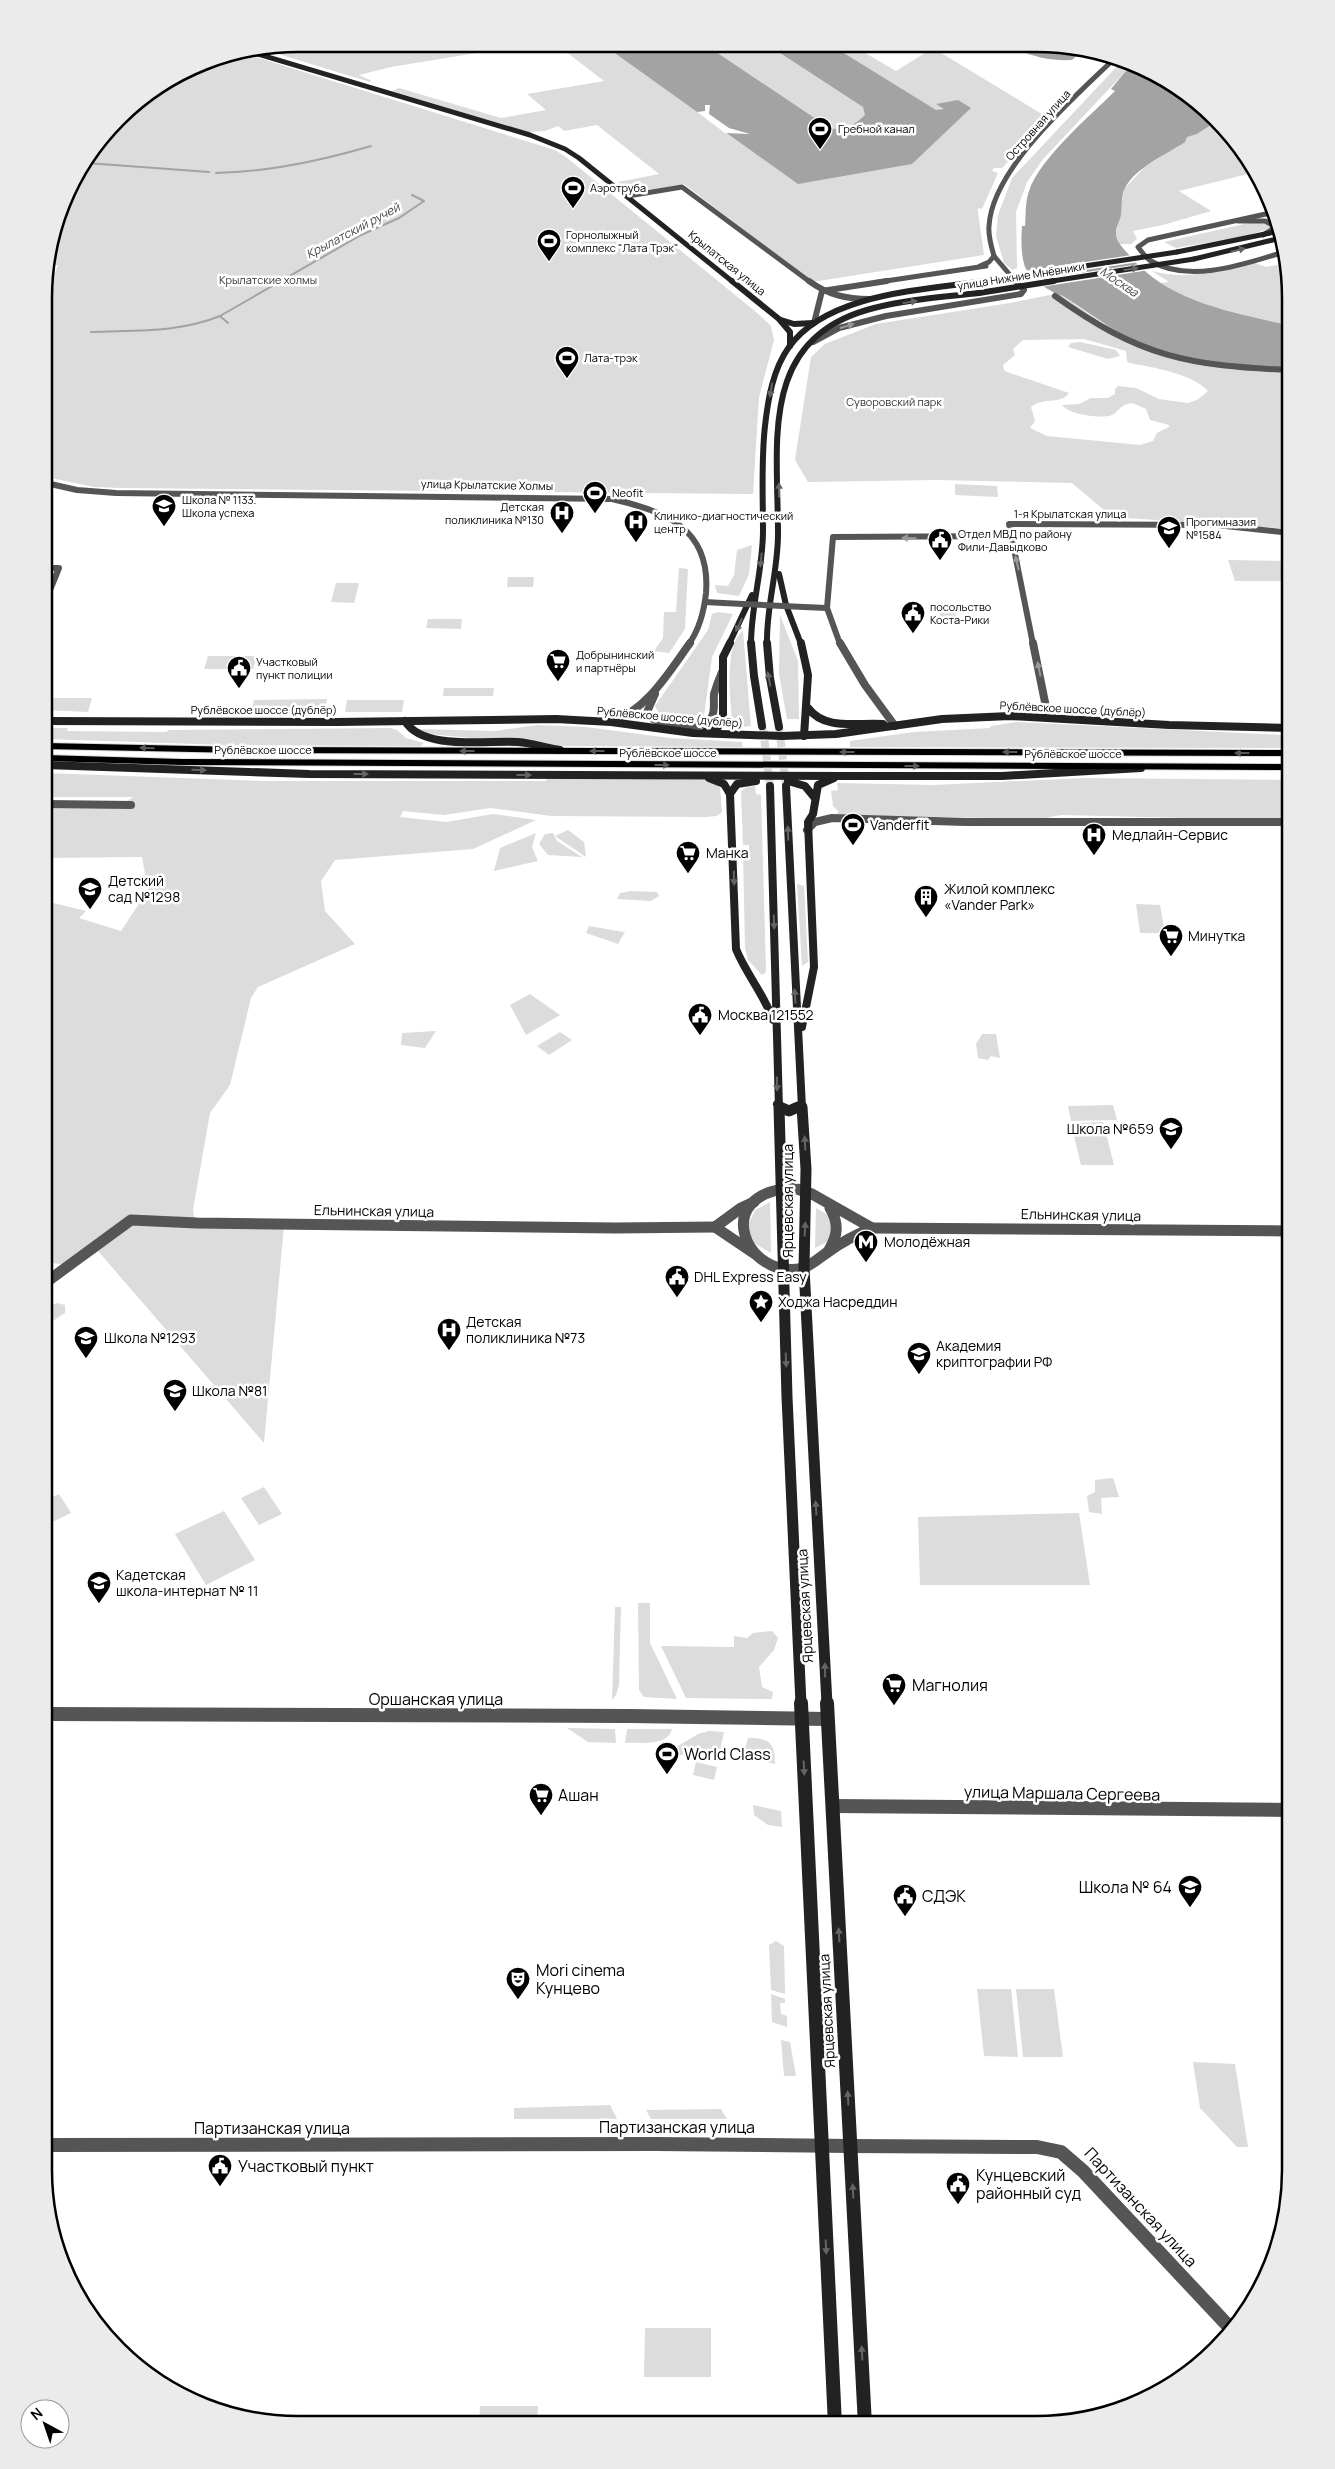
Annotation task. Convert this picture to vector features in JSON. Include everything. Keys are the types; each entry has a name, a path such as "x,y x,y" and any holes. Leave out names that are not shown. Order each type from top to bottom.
{"main road":[{"name":"Крылатская улица","path":"262,56 554,144 574,154 778,319 790,332 790,346"},
{"name":"улица Нижние Мнёвники","path":"814,323 849,307 881,298 1177,252 1273,233"},
{"name":"улица Нижние Мнёвники","path":"804,349 817,334 830,325 863,312 1194,259 1275,239"},
{"path":"778,319 794,324 814,323"},
{"path":"762,726 751,663 752,626 763,539 762,502 766,423 772,382 790,346 800,334 814,323"},
{"path":"804,349 795,361 785,383 779,424 778,557 780,582 786,608 805,656 808,708 804,736"},
{"path":"778,557 767,628 766,664 779,727"},
{"path":"693,733 710,731 721,722 724,688 722,657 759,581"},
{"path":"808,708 811,714 819,721 895,726"},
{"name":"Рублёвское шоссе (дублёр)","path":"52,721 556,719 611,722 693,733 804,736 966,717 1048,716 1169,725 1282,728"},
{"path":"405,721 406,726 415,734 431,739 519,742 568,751"},
{"name":"Рублёвское шоссе","path":"52,746 242,750 1282,753"},
{"name":"Рублёвское шоссе","path":"52,758 244,763 1282,767"},
{"path":"244,763 309,774"},
{"path":"52,765 309,774 845,776 1002,776 1165,767"},
{"path":"693,775 722,783 730,794"},
{"path":"799,1044 814,959 807,830 818,785 832,778 845,776"},
{"path":"777,1034 768,1002 743,967 736,949 730,794 734,787 744,782 793,781 808,787 814,800"},
{"name":"Ярцевская улица","path":"770,786 782,1268 834,2416"},
{"name":"Ярцевская улица","path":"786,786 806,1191 804,1268 865,2416"},
{"path":"778,1104 781,1108 789,1111 802,1105"}],"street":[{"name":"Островная улица","path":"994,256 988,234 990,212 1009,172 1039,136 1109,64"},
{"path":"628,196 682,187 822,291 848,299 881,298"},
{"path":"1267,214 1148,240 1138,247 1156,265 1183,273 1252,261 1278,254"},
{"path":"1230,222 1257,220 1270,222"},
{"path":"1260,237 1273,230"},
{"path":"804,349 829,333 850,325 886,316 1022,294 1024,290 994,256 989,262 980,266"},
{"path":"822,291 980,266 992,266 1008,274"},
{"path":"814,323 822,291"},
{"path":"1054,296 1101,326 1151,351 1210,365 1282,369"},
{"name":"улица Крылатские Холмы","path":"52,484 77,490 116,493 612,499 655,511 686,529 700,547 705,560 705,602 702,621 694,638 660,683 633,713 621,720 611,722"},
{"name":"1-я Крылатская улица","path":"827,608 833,537 1010,536 1009,524 1216,525 1282,532"},
{"path":"1010,536 1048,716"},
{"path":"52,568 59,568 52,585"},
{"path":"705,602 827,608 831,623 857,675 895,726"},
{"path":"660,683 647,712 651,718 672,724 701,725 711,720 714,694 722,672"},
{"path":"814,800 832,818"},
{"path":"52,804 131,805"},
{"path":"807,830 815,822 832,818 966,822 1282,822"},
{"path":"795,1188 806,1191 855,1221 872,1228 804,1268 782,1268 755,1254 715,1227 741,1208 780,1189 795,1188"},
{"path":"754,1202 743,1219 742,1229 745,1239 755,1254"},
{"path":"826,1203 836,1217 838,1226 835,1242 827,1253"},
{"name":"Ельнинская улица","path":"52,1277 132,1220 197,1223 616,1228 715,1227"},
{"name":"Ельнинская улица","path":"872,1228 1282,1231"},
{"name":"Оршанская улица","path":"52,1714 629,1716 827,1719"},
{"name":"улица Маршала Сергеева","path":"833,1806 1282,1810"},
{"name":"Партизанская улица","path":"52,2144 550,2144 850,2146 875,2148 972,2145 1043,2147 1056,2150 1069,2157 1228,2325"}],"green space":[{"path":"483,52 391,67 359,75 372,81 370,82 277,54"},
{"name":"Гребной канал","path":"566,52 864,52 896,71 927,52 940,52 1050,119 1002,168 994,168 992,171 998,173 982,209 978,208 984,255 812,282 684,184 632,193 618,182 659,174 597,125 564,131 558,126 545,131 528,132 392,91 399,88 501,118 546,110 527,94 604,81"},
{"name":"Крылатские холмы","path":"251,57 555,150 566,157 771,326 774,340 759,397 753,494 120,488 94,487 52,478 52,298 54,273 58,265 55,265 57,251 71,204 85,175 114,136 149,103 175,85 204,71"},
{"path":"1117,66 1128,70 1044,158 1027,182 1016,212 1017,268 1013,270 1004,263 996,236 998,215 1012,178"},
{"path":"1210,125 1232,149 1249,174 1179,191 1211,211 1163,225 1133,231 1137,239 1131,244 1119,244 1116,234 1124,189 1146,166 1177,147 1186,137 1197,134"},
{"path":"1253,222 1265,223 1271,228 1246,236 1176,248 1164,242"},
{"path":"1255,263 1266,267 1280,264 1282,282 1282,324 1224,310 1191,299 1161,283 1169,282 1152,271 1166,274 1191,275"},
{"name":"Суворовский парк","path":"1055,294 1063,296 1104,324 1282,366 1282,528 1112,517 1072,483 937,480 808,482 795,460 811,357 825,344 876,324","holes":["1084,339 1126,351 1127,361 1193,380 1208,391 1197,400 1188,403 1159,399 1136,388 1118,386 1115,389 1115,394 1108,398 1091,398 1079,404 1062,405 1078,414 1101,417 1112,415 1122,407 1132,403 1146,409 1150,420 1169,425 1169,427 1157,433 1153,441 1140,445 1047,436 1030,428 1035,421 1031,407 1040,402 1061,399 1069,393 1007,372 1004,370 1003,365 1015,355 1013,349 1023,340"]},
{"path":"1080,342 1116,350 1120,356 1108,359 1068,347 1071,343"},
{"path":"955,484 997,486 998,497 955,495"},
{"path":"752,545 749,574 739,596 717,593 715,585 728,586 734,575 737,550"},
{"path":"1228,560 1282,561 1282,581 1235,581"},
{"path":"679,568 688,569 685,629 669,653 654,651 663,638 664,612 676,612"},
{"path":"508,577 534,577 533,587 507,587"},
{"path":"336,583 359,583 354,603 331,602"},
{"path":"938,603 954,603 957,623 941,623"},
{"path":"718,612 733,614 712,657 704,716 659,714 655,706 708,630 712,614"},
{"path":"780,615 798,661 799,719 787,719 779,674"},
{"path":"428,619 462,619 461,629 426,628"},
{"path":"743,631 751,726 740,727 732,723 730,660 737,638"},
{"path":"208,656 257,656 253,669 204,669"},
{"path":"444,688 494,688 493,696 443,696"},
{"path":"52,698 92,698 88,712 52,710"},
{"path":"327,699 324,713 251,713 254,700"},
{"path":"347,700 404,700 402,712 345,712"},
{"path":"1017,722 1282,735 1282,748 850,747 850,741 914,732 990,728 991,726"},
{"path":"537,725 586,727 670,738 742,742 743,747 554,746 430,734 418,729 495,731"},
{"path":"52,728 68,728 67,731 167,732 168,730 391,728 397,730 406,738 424,743 421,746 227,745 52,739"},
{"path":"52,773 265,781 546,781 548,776 704,780 712,782 720,788 722,812 717,816 705,817 551,816 490,808 444,815 403,811 400,817 446,822 493,814 536,820 473,849 335,860 321,881 325,911 355,944 258,987 251,998 230,1085 210,1113 193,1210 195,1225 284,1226 264,1443 98,1251 72,1269 66,1265 52,1263 52,903 86,911 79,918 121,931 148,890 142,857 52,858 52,808 122,805 133,797 52,797"},
{"path":"1084,778 1282,780 1282,819 1061,815 1040,819 837,815 838,811 833,806 831,791 838,790 837,783 934,785"},
{"path":"755,786 756,794 761,795 766,969 762,975 748,960 745,948 743,852 749,852 749,845 743,845 741,791 747,787"},
{"path":"568,830 584,842 586,857 555,836"},
{"path":"536,833 532,847 538,861 494,871 500,848"},
{"path":"553,833 557,841 582,857 548,855 539,844 545,834"},
{"path":"797,884 804,886 808,962 802,966"},
{"path":"631,891 657,892 659,896 651,901 617,899 620,893"},
{"path":"1136,904 1160,905 1165,933 1140,933"},
{"path":"589,926 625,932 618,944 586,933"},
{"path":"530,994 560,1015 526,1035 510,1005"},
{"path":"436,1031 425,1048 401,1045 402,1033"},
{"path":"560,1032 572,1040 549,1055 537,1046"},
{"path":"982,1034 996,1034 1000,1058 991,1056 988,1060 978,1058 976,1044"},
{"path":"1113,1105 1117,1120 1071,1121 1068,1106"},
{"path":"1103,1122 1114,1165 1081,1165 1071,1123"},
{"path":"770,1202 771,1253 755,1244 747,1227 755,1210"},
{"path":"816,1208 828,1215 834,1229 827,1242 815,1248"},
{"path":"57,1303 65,1305 65,1313 52,1321 52,1306"},
{"path":"1113,1478 1119,1497 1101,1498 1102,1514 1089,1512 1087,1496 1095,1492 1095,1480"},
{"path":"264,1487 282,1514 259,1525 241,1498"},
{"path":"59,1494 71,1513 52,1522 52,1498"},
{"path":"224,1511 255,1560 206,1585 175,1534"},
{"path":"1079,1513 1090,1585 920,1585 918,1517"},
{"path":"638,1603 650,1603 650,1643 677,1699 644,1697 639,1690"},
{"path":"615,1607 621,1607 619,1685 616,1695 612,1700"},
{"path":"772,1631 778,1638 774,1650 759,1667 762,1687 773,1692 772,1699 686,1698 661,1646 734,1647 734,1636 747,1638 753,1633"},
{"path":"567,1728 615,1729 616,1743 588,1742"},
{"path":"627,1729 672,1729 665,1739 659,1741 625,1743"},
{"path":"709,1731 724,1732 719,1755 671,1755 668,1752 698,1734"},
{"path":"748,1738 766,1740 774,1751 775,1764 752,1759 752,1755 743,1755"},
{"path":"696,1762 717,1767 714,1780 693,1775"},
{"path":"753,1805 781,1811 782,1827 768,1825 754,1815"},
{"path":"776,1941 784,1946 785,1994 771,1990 769,1945"},
{"path":"977,1989 1011,1989 1018,2057 984,2056"},
{"path":"1016,1989 1054,1989 1063,2057 1023,2057"},
{"path":"771,1994 785,1999 785,2003 780,2003 781,2014 787,2016 787,2027 772,2022"},
{"path":"781,2040 790,2042 796,2076 784,2076"},
{"path":"1193,2062 1235,2064 1248,2147 1237,2147 1200,2108"},
{"path":"610,2105 617,2119 514,2119 514,2108"},
{"path":"721,2109 727,2119 651,2119 646,2110"},
{"path":"645,2328 711,2328 711,2377 644,2377"},
{"path":"480,2406 538,2406 537,2416 479,2416"}],"water":[{"name":"Гребной канал","path":"613,52 716,52 828,127 834,129 844,129 856,122 865,115 863,107 779,52 842,52 936,110 944,109 936,104 958,100 971,108 912,164 798,184"},
{"path":"1023,52 1076,56 1072,60 1057,60"},
{"name":"Москва","path":"1128,70 1131,71 1160,85 1186,103 1210,125 1197,134 1187,137 1185,142 1152,162 1130,181 1123,194 1121,215 1116,231 1119,242 1146,272 1184,296 1204,304 1282,324 1282,368 1211,363 1191,360 1152,349 1125,336 1063,296 1047,289 1036,281 1025,267 1022,247 1022,226 1025,226 1026,204 1035,178 1054,152 1115,91 1111,89"}],"pier":[{"path":"705,105 710,105 709,114 729,128 750,134 725,133 697,112 705,111"},
{"path":"1132,255 1139,262 1032,278 1025,271"},
{"path":"1140,264 1149,270 1041,287 1034,280"}],"waterway":[{"path":"216,173 295,165 371,146"},
{"path":"93,163 209,172"},
{"name":"Крылатский ручей","path":"220,316 361,235 399,218 424,201 412,195"},
{"path":"91,332 172,328 220,316"},
{"name":"Крылатский ручей","path":"220,316 228,323"}],"tunnel":[{"path":"779,727 786,785"},
{"path":"763,728 770,786"}],"place":[{"name":"Гребной канал","path":"820,150"},
{"name":"Аэротруба","path":"573,209"},
{"name":"Горнолыжный комплекс \"Лата Трэк\"","path":"549,262"},
{"name":"Лата-трэк","path":"567,379"},
{"name":"Neofit","path":"595,514"},
{"name":"Школа № 1133. Школа успеха","path":"164,527"},
{"name":"Детская поликлиника №130","path":"562,534"},
{"name":"Клинико-диагностический центр","path":"636,543"},
{"name":"Прогимназия №1584","path":"1169,549"},
{"name":"Отдел МВД по району Фили-Давыдково","path":"940,561"},
{"name":"посольство Коста-Рики","path":"913,634"},
{"name":"Добрынинский и партнёры","path":"558,682"},
{"name":"Участковый пункт полиции","path":"239,689"},
{"name":"Vanderfit","path":"853,846"},
{"name":"Медлайн-Сервис","path":"1094,856"},
{"name":"Манка","path":"688,874"},
{"name":"Детский сад №1298","path":"90,910"},
{"name":"Жилой комплекс «Vander Park»","path":"926,918"},
{"name":"Минутка","path":"1171,957"},
{"name":"Москва 121552","path":"700,1036"},
{"name":"Школа №659","path":"1171,1150"},
{"name":"Молодёжная","path":"866,1263"},
{"name":"DHL Express Easy","path":"677,1298"},
{"name":"Ходжа Насреддин","path":"761,1323"},
{"name":"Детская поликлиника №73","path":"449,1351"},
{"name":"Школа №1293","path":"86,1359"},
{"name":"Академия криптографии РФ","path":"919,1375"},
{"name":"Школа №81","path":"175,1412"},
{"name":"Кадетская школа-интернат № 11","path":"99,1604"},
{"name":"Магнолия","path":"894,1706"},
{"name":"World Class","path":"667,1775"},
{"name":"Ашан","path":"541,1816"},
{"name":"Школа № 64","path":"1190,1908"},
{"name":"СДЭК","path":"905,1917"},
{"name":"Mori cinema Кунцево","path":"518,2000"},
{"name":"Участковый пункт","path":"220,2187"},
{"name":"Кунцевский районный суд","path":"958,2205"}]}
